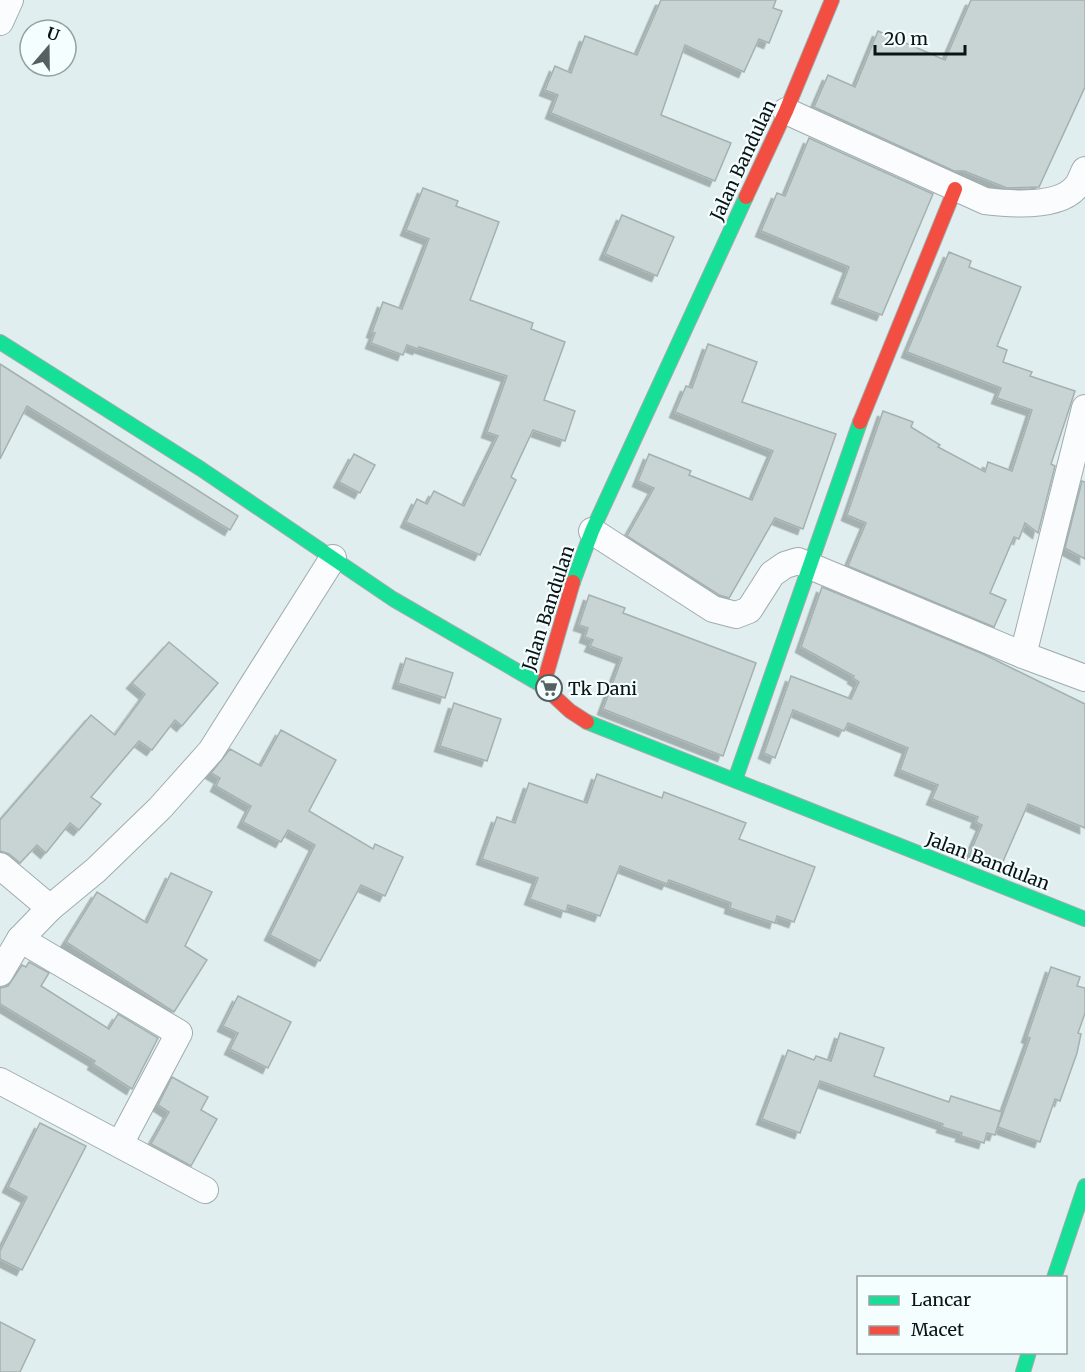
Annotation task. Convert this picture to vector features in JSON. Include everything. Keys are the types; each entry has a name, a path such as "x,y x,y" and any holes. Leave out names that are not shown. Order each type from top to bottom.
{"street":[{"path":"0,22 9,0"},
{"name":"Jalan Bandulan","path":"832,0 786,111 592,531 567,599 543,686 570,711 593,725 1085,918"},
{"path":"786,111 985,201 1021,205 1053,200 1082,183"},
{"path":"735,780 868,398 955,189"},
{"path":"0,342 201,469 393,599 543,686"},
{"path":"1023,655 1085,408"},
{"path":"592,531 713,609 736,615 748,610 772,574 785,565 798,561 1023,655 1085,678"},
{"path":"0,973 20,939 50,908 72,892 160,808 211,751 333,558"},
{"path":"0,866 50,908"},
{"path":"20,939 180,1033 120,1144"},
{"path":"0,1081 205,1190"},
{"path":"1055,1276 1085,1186"},
{"path":"1023,1372 1029,1354"}],"building":[{"path":"661,0 776,0 773,8 782,11 769,43 759,39 744,72 685,45 661,115 731,143 715,181 551,113 558,95 545,90 555,66 571,73 585,36 637,55"},
{"path":"971,0 1085,0 1085,87 1039,187 1007,188 964,171 954,171 814,107 828,75 855,87 878,31 945,60"},
{"path":"809,138 933,194 882,315 837,298 849,267 761,231 777,193 785,196"},
{"path":"423,188 458,201 456,206 499,222 470,300 533,323 531,329 565,342 544,400 575,411 565,441 533,430 511,477 516,480 480,555 406,522 417,499 427,504 434,491 464,506 498,436 487,432 507,376 419,347 418,349 407,345 403,355 371,343 375,333 372,332 383,302 402,309 429,239 406,230"},
{"path":"622,215 674,237 657,276 605,254"},
{"path":"949,252 971,261 969,267 1021,287 997,346 1007,350 1003,362 1032,372 1030,376 1075,391 1051,464 1055,466 1038,533 1025,523 1019,539 1014,537 990,593 1006,600 994,627 848,566 866,523 847,515 883,411 913,422 911,427 940,445 938,447 985,472 988,462 1012,471 1032,410 997,398 1001,388 907,352"},
{"path":"708,344 757,362 742,402 836,434 803,529 775,518 729,598 719,595 627,536 654,488 638,481 649,454 691,471 689,475 752,500 773,451 675,412 686,386 692,388"},
{"path":"0,364 238,516 230,530 27,406 0,459"},
{"path":"354,454 375,465 360,493 339,482"},
{"path":"1082,481 1085,482 1085,559 1065,548"},
{"path":"822,587 983,654 1085,704 1085,828 1028,804 1001,866 970,853 982,825 976,822 978,817 932,799 938,785 900,770 908,748 848,723 844,731 793,710 775,758 764,753 791,676 851,699 859,682 853,678 854,676 801,647"},
{"path":"589,595 625,608 623,613 756,663 723,756 603,709 622,658 590,646 593,640 585,637 588,628 579,625"},
{"path":"169,642 218,683 182,726 175,720 152,750 139,741 91,797 101,804 79,830 70,823 46,853 37,845 20,863 9,854 0,851 0,820 91,715 115,735 145,694 132,683"},
{"path":"406,658 453,673 445,698 398,683"},
{"path":"454,703 501,719 487,761 440,746"},
{"path":"281,730 336,760 309,811 373,849 375,844 403,857 385,896 361,885 320,961 270,935 315,845 288,830 281,842 243,822 251,806 216,786 220,778 211,773 230,749 261,766"},
{"path":"597,774 662,798 664,792 746,823 739,839 815,867 794,922 777,916 775,923 730,908 731,903 669,880 667,884 620,866 600,916 568,905 566,912 530,899 538,878 482,859 497,817 515,823 529,783 587,803"},
{"path":"171,873 212,892 185,946 207,960 174,1012 66,942 97,892 147,923"},
{"path":"29,962 49,973 41,986 109,1029 118,1014 158,1038 132,1089 93,1064 95,1061 0,1004 0,988 8,986 22,965 26,967"},
{"path":"1051,967 1080,977 1077,986 1085,988 1085,1013 1078,1033 1081,1034 1077,1053 1060,1101 1055,1099 1040,1142 998,1127 1030,1038 1027,1037"},
{"path":"238,996 291,1022 268,1068 230,1049 238,1033 223,1026"},
{"path":"840,1033 884,1048 874,1076 949,1102 951,1096 1002,1112 995,1135 987,1133 984,1143 961,1136 962,1133 942,1127 943,1124 820,1081 800,1133 762,1119 788,1050 814,1060 816,1056 831,1061"},
{"path":"172,1077 208,1097 201,1110 217,1119 191,1166 151,1144 169,1112 158,1105"},
{"path":"40,1123 86,1146 22,1270 0,1259 0,1251 27,1197 8,1187"},
{"path":"0,1322 35,1340 20,1372 0,1372"}],"traffic: fast":[{"path":"573,582 592,531 746,197"},
{"path":"0,342 201,469 393,599 543,686"},
{"path":"735,780 860,422"},
{"path":"587,722 1085,919"},
{"path":"1055,1276 1085,1186"},
{"path":"1023,1372 1028,1354"}],"traffic: jam":[{"path":"746,197 786,111 832,0"},
{"path":"860,422 955,189"},
{"path":"573,582 543,686 570,711 587,722"}],"place":[{"name":"Tk Dani","path":"549,688"}]}
